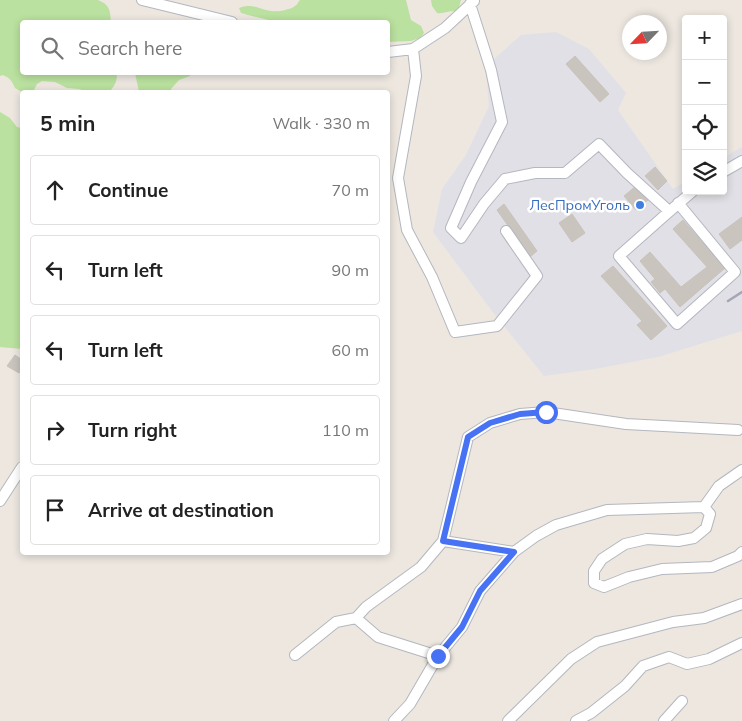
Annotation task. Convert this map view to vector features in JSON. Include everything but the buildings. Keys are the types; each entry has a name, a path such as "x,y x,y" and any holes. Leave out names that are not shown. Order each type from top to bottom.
{"street":[{"path":"142,0 224,20"},
{"path":"390,52 413,49 444,28 472,2 491,70 502,122 471,182 451,228 461,238 484,204 506,179 535,173 565,173 599,144 626,173 669,211"},
{"path":"413,49 416,76 398,178 407,230 432,277 454,332 498,326 537,276 506,231"},
{"path":"727,170 742,161"},
{"path":"678,203 736,272 677,324 619,256 678,203 688,195"},
{"path":"295,655 336,622 356,618 366,607 421,567 443,541 468,437 490,423 520,414 546,412 626,424 738,430"},
{"path":"0,501 20,470"},
{"path":"704,507 719,486 742,470"},
{"path":"704,507 710,514 706,528 694,538 678,541 647,539 625,544 602,559 594,571 594,583 604,587 629,577 662,569 712,567 738,556 742,552"},
{"path":"394,721 410,704 438,656 462,627 480,591 514,552 536,536 556,524 607,510 704,507"},
{"path":"443,541 514,552"},
{"path":"508,721 571,659 597,642 673,622 704,618 742,604"},
{"path":"356,618 378,637 438,656"},
{"path":"576,721 591,713 625,686 643,666 669,657 687,664 709,659 742,643"},
{"path":"664,721 682,701"}],"shaded area":[{"path":"556,32 589,49 626,93 618,110 673,189 682,183 682,195 727,195 727,156 742,147 742,331 658,357 544,376 492,311 433,232 442,189 466,155 489,106 485,67 521,35"}],"green space":[{"path":"0,0 98,0 107,6 110,11 111,20 20,20 20,75 117,75 116,82 111,90 82,90 67,88 55,82 42,81 37,84 34,90 20,91 15,88 7,77 0,76"},
{"path":"300,0 406,0 411,20 421,26 424,33 420,38 411,41 390,42 390,20 269,20 241,13 239,8 252,6 271,11 280,11 287,10 296,5"},
{"path":"431,0 461,0 459,7 455,11 437,13 432,6"},
{"path":"135,75 190,76 179,80 171,90 139,90"},
{"path":"0,112 20,128 20,349 0,347"}],"railway":[{"path":"728,301 742,292"}],"place":[{"name":"ЛесПромУголь","path":"640,205"}],"route":[{"path":"438,656 462,627 480,591 514,552 443,541 468,437 490,423 520,414 546,412"}]}
